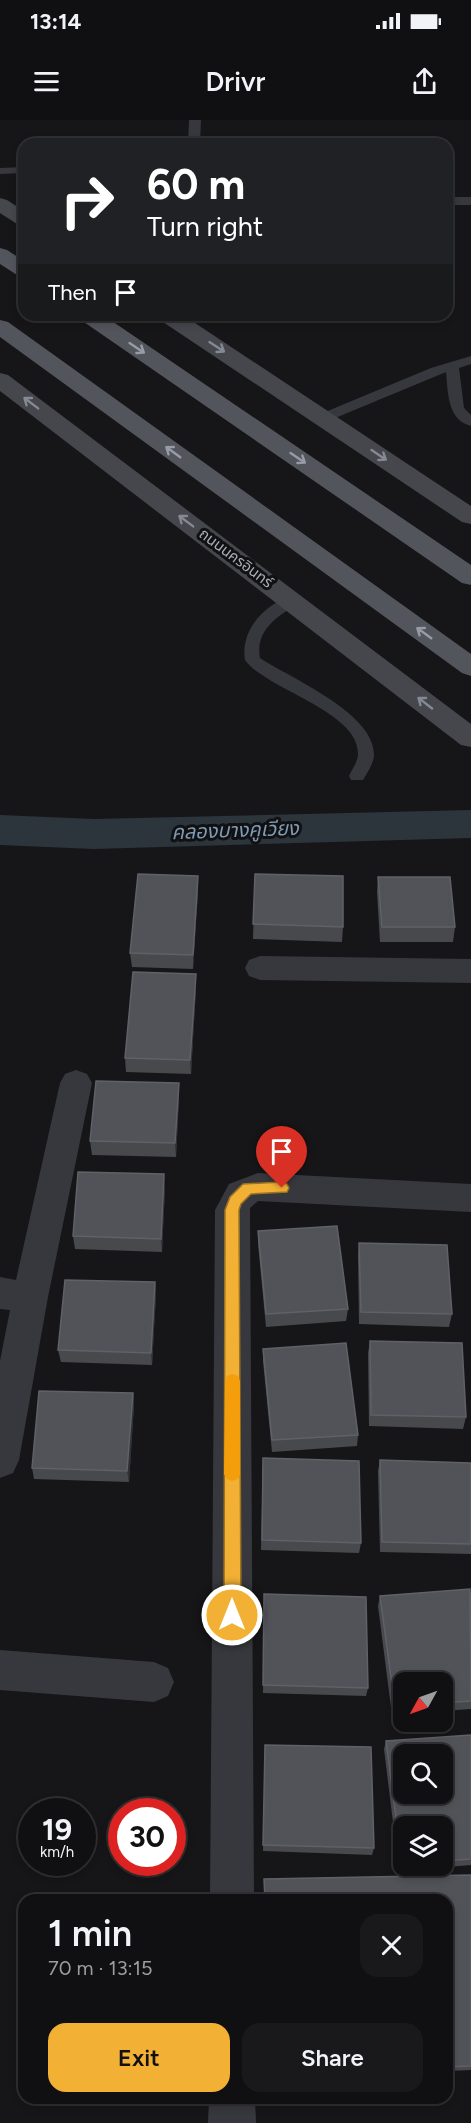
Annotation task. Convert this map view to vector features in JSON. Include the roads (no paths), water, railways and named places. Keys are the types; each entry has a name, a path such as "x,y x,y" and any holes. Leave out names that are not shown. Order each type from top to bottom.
{"main road":[{"path":"0,204 18,216"},
{"path":"0,254 18,267"},
{"path":"98,321 471,577"},
{"path":"177,321 471,517"},
{"path":"0,327 471,667"},
{"name":"ถนนนครอินทร์","path":"0,380 471,738"}],"street":[{"path":"260,968 471,971"},
{"path":"0,1460 15,1295 76,1083"},
{"path":"232,1894 232,1210 235,1201 248,1189 258,1187 471,1198"},
{"path":"0,1670 154,1682"},
{"path":"232,2104 232,2123"}],"lane":[{"path":"194,138 195,120"},
{"path":"0,171 18,170"},
{"path":"453,201 471,201"},
{"path":"323,418 471,360"},
{"path":"452,366 457,409 471,422"},
{"path":"292,601 263,620 255,631 251,654 254,660 324,702 356,729 364,740 366,755 357,776"}],"waterway":[{"name":"คลองบางคูเวียง","path":"0,830 94,834 471,824"}]}
